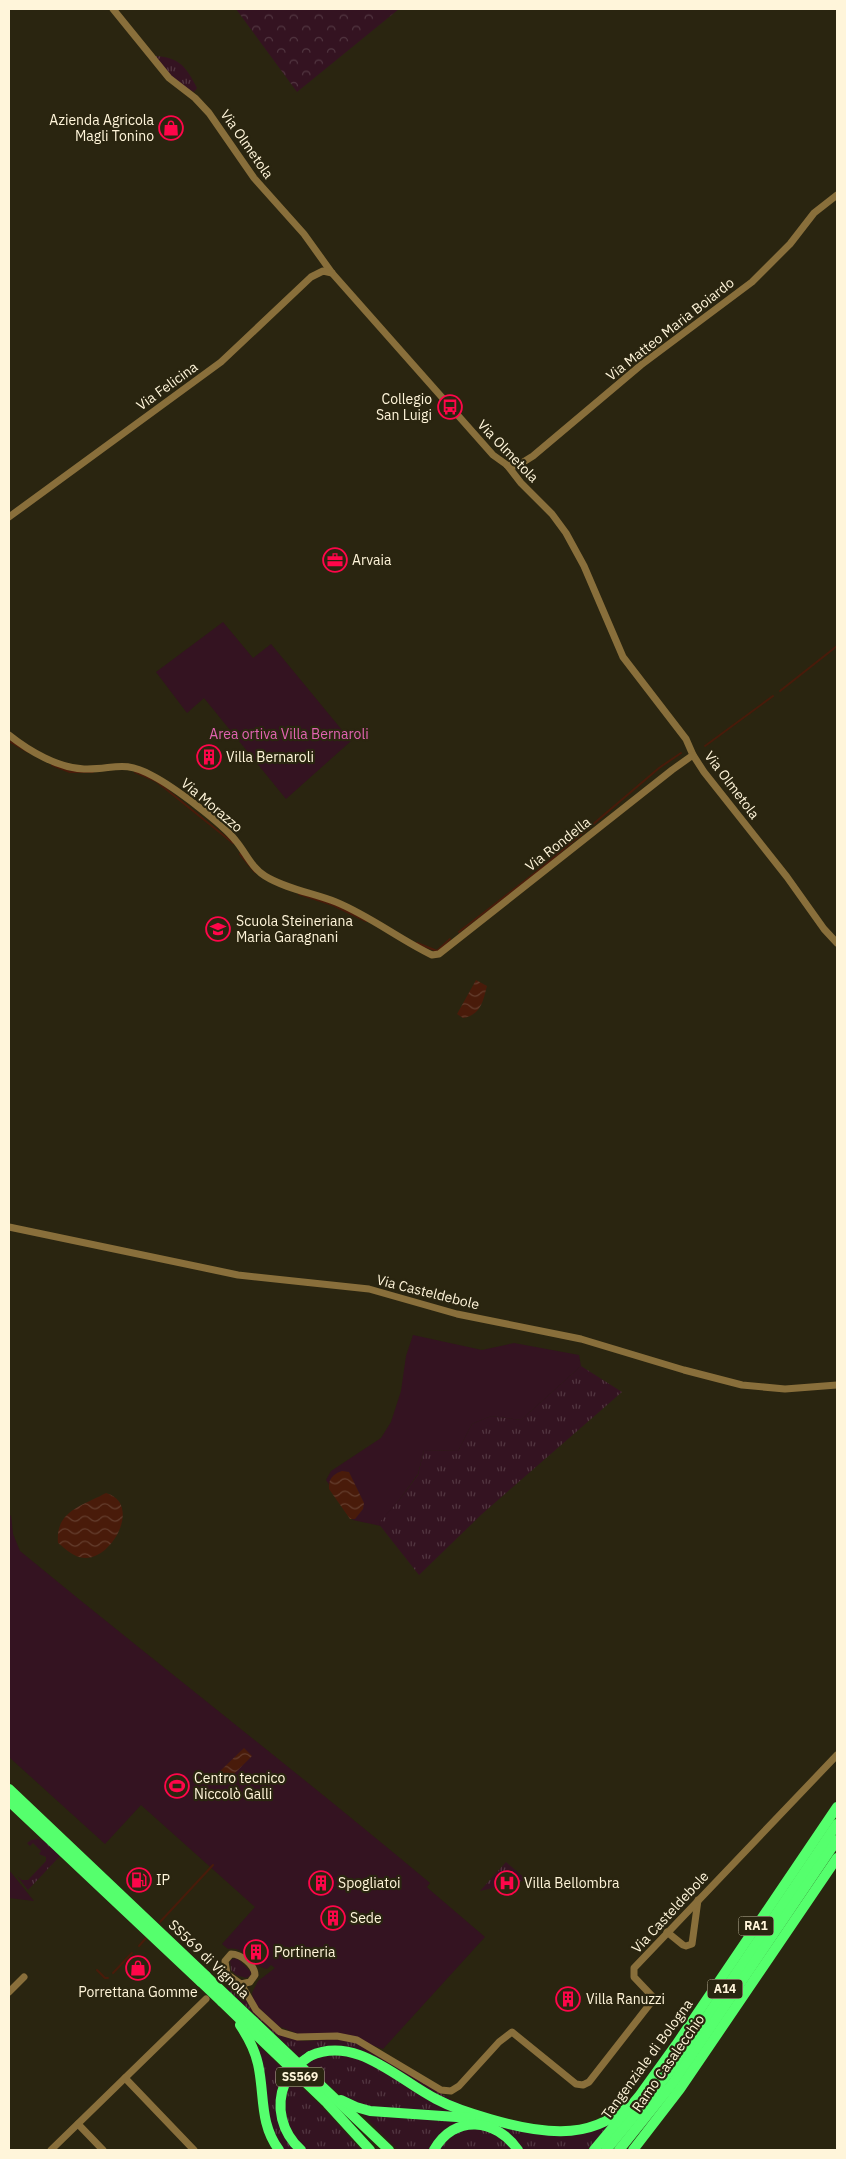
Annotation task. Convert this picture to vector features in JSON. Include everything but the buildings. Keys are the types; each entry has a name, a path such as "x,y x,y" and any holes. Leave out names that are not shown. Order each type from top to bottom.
{"highway":[{"name":"SS569 di Vignola","path":"9,1789 225,1999 309,2074 389,2150"},
{"name":"SS569 di Vignola","path":"9,1801 204,1979"},
{"name":"Tangenziale di Bologna","path":"594,2150 640,2096 837,1807"},
{"name":"Ramo Casalecchio","path":"606,2150 670,2070 837,1824"},
{"name":"Ramo Casalecchio","path":"619,2150 673,2083 837,1840"},
{"name":"RA1","path":"633,2150 660,2117 837,1858"},
{"name":"SS569 di Vignola","path":"225,1999 233,2013 327,2104 370,2150"},
{"path":"233,2013 257,2059 265,2123 272,2141 279,2150"},
{"path":"309,2074 340,2100 363,2110 464,2117 497,2121 550,2132 571,2131 598,2124 618,2114 676,2045"},
{"path":"302,2150 290,2139 282,2122 280,2104 285,2083 296,2066 310,2056 335,2049 355,2052 438,2100 464,2111 497,2121"},
{"path":"639,2150 660,2117"},
{"path":"434,2150 441,2139 450,2132 461,2126 474,2124 496,2130 508,2138 518,2150"}],"street":[{"name":"Via Olmetola","path":"113,9 169,78 195,98 209,113 254,178 304,234 332,273 493,455 507,466 552,514 566,533 584,566 623,657 686,739 693,755 824,929 837,943"},
{"name":"Via Matteo Maria Boiardo","path":"507,466 517,466 533,456 641,366 752,282 790,244 814,213 837,195"},
{"name":"Via Felicina","path":"9,517 221,362 311,277 323,271 332,273"},
{"name":"Via Morazzo","path":"9,735 41,755 74,768 122,765 153,776 168,784 236,840 251,864 264,876 336,902 412,945 432,955 439,954"},
{"name":"Via Rondella","path":"439,954 693,755"},
{"name":"Via Casteldebole","path":"9,1227 238,1275 369,1290 457,1314 581,1339 684,1370 742,1385 785,1389 837,1385"},
{"name":"Via Casteldebole","path":"250,2002 280,2032 297,2038 337,2036 357,2040 441,2090 451,2091 459,2086 499,2042 512,2032 576,2084 583,2085 589,2082 653,2000 652,1996 634,1977 634,1968 837,1755"},
{"path":"667,1932 683,1945 692,1944 698,1899"},
{"path":"235,1954 242,1957 254,1969 250,2002 240,1984 229,1976 225,1969 225,1961 228,1956 235,1954"},
{"path":"221,1984 229,1976"},
{"path":"9,1992 24,1977"},
{"path":"240,1984 247,1984 253,1979"},
{"path":"51,2150 206,1999"},
{"path":"125,2078 194,2150"},
{"path":"78,2124 103,2150"}],"green space":[{"path":"236,9 399,9 297,92"},
{"path":"154,56 170,58 181,65 197,88 194,92 175,81"},
{"name":"Area ortiva Villa Bernaroli","path":"223,622 253,658 271,644 351,741 286,799 204,698 187,713 156,672"},
{"path":"413,1335 482,1350 514,1343 579,1355 581,1366 521,1420 491,1416 472,1424 458,1451 424,1450 418,1474 379,1523 381,1526 353,1520 326,1480 331,1471 381,1438 391,1422 401,1391 406,1356"},
{"path":"581,1366 622,1392 482,1514 419,1575 378,1523 400,1499 418,1475 424,1450 458,1451 472,1424 491,1416 521,1420"},
{"name":"Centro tecnico Niccolò Galli","path":"11,1515 13,1534 20,1551 430,1883 427,1887 430,1890 485,1937 383,2049 339,2034 301,2035 278,2026 254,2003 252,1993 258,1981 275,1968 271,1965 267,1969 262,1967 240,1950 228,1949 222,1944 255,1907 141,1805 105,1844 9,1757 9,1518"},
{"path":"38,1839 46,1842 60,1856 28,1890 17,1876 22,1880 28,1880 46,1861 46,1857 39,1854 41,1851 33,1843 30,1846 27,1843"},
{"path":"506,1862 527,1880 480,1891"},
{"path":"9,1870 34,1901 9,1898"},
{"path":"237,1958 251,1972 250,1976 246,1978 236,1975 231,1970 230,1960"},
{"path":"236,1984 245,1996 248,2005 275,2030 288,2038 304,2041 334,2039 356,2042 452,2100 491,2117 455,2105 392,2067 359,2051 342,2047 327,2047 323,2055 357,2056 455,2113 408,2112 376,2108 346,2098 333,2089 226,1988"},
{"path":"259,2046 322,2107 361,2150 306,2150 295,2140 277,2096 297,2150 282,2150 273,2136 257,2048"},
{"path":"361,2113 467,2121 449,2127 435,2139 429,2150 398,2150"},
{"path":"493,2123 532,2133 607,2124 609,2126 587,2150 521,2150"},
{"path":"467,2127 497,2132 516,2150 437,2150 443,2141"}],"water":[{"path":"476,980 487,986 482,1002 474,1014 463,1018 457,1014"},
{"path":"342,1471 349,1472 364,1503 363,1509 355,1519 350,1519 329,1489 329,1482 332,1477"},
{"path":"106,1493 117,1499 122,1508 123,1518 120,1530 105,1550 95,1556 81,1558 74,1555 58,1543 58,1532 61,1524 79,1506"},
{"path":"244,1748 252,1756 225,1783 216,1775"}],"waterway":[{"path":"780,691 837,646"},
{"path":"705,746 773,696"},
{"path":"9,741 28,752"},
{"path":"459,932 544,866 659,768 681,753"},
{"path":"52,765 70,772 93,772"},
{"path":"135,772 156,781 233,843"},
{"path":"240,854 255,872"},
{"path":"299,894 333,905 366,921"},
{"path":"417,943 437,951 450,939"},
{"path":"160,1922 213,1865"},
{"path":"139,1946 146,1938"},
{"path":"113,1973 132,1953"},
{"path":"97,1970 105,1978 108,1978"}],"place":[{"name":"Azienda Agricola Magli Tonino","path":"171,128"},
{"name":"Collegio San Luigi","path":"450,407"},
{"name":"Arvaia","path":"335,560"},
{"name":"Villa Bernaroli","path":"209,757"},
{"name":"Scuola Steineriana Maria Garagnani","path":"218,929"},
{"name":"Centro tecnico Niccolò Galli","path":"177,1786"},
{"name":"IP","path":"139,1880"},
{"name":"Spogliatoi","path":"321,1883"},
{"name":"Villa Bellombra","path":"507,1883"},
{"name":"Sede","path":"333,1918"},
{"name":"Portineria","path":"256,1952"},
{"name":"Porrettana Gomme","path":"138,1968"},
{"name":"Villa Ranuzzi","path":"568,1999"}]}
